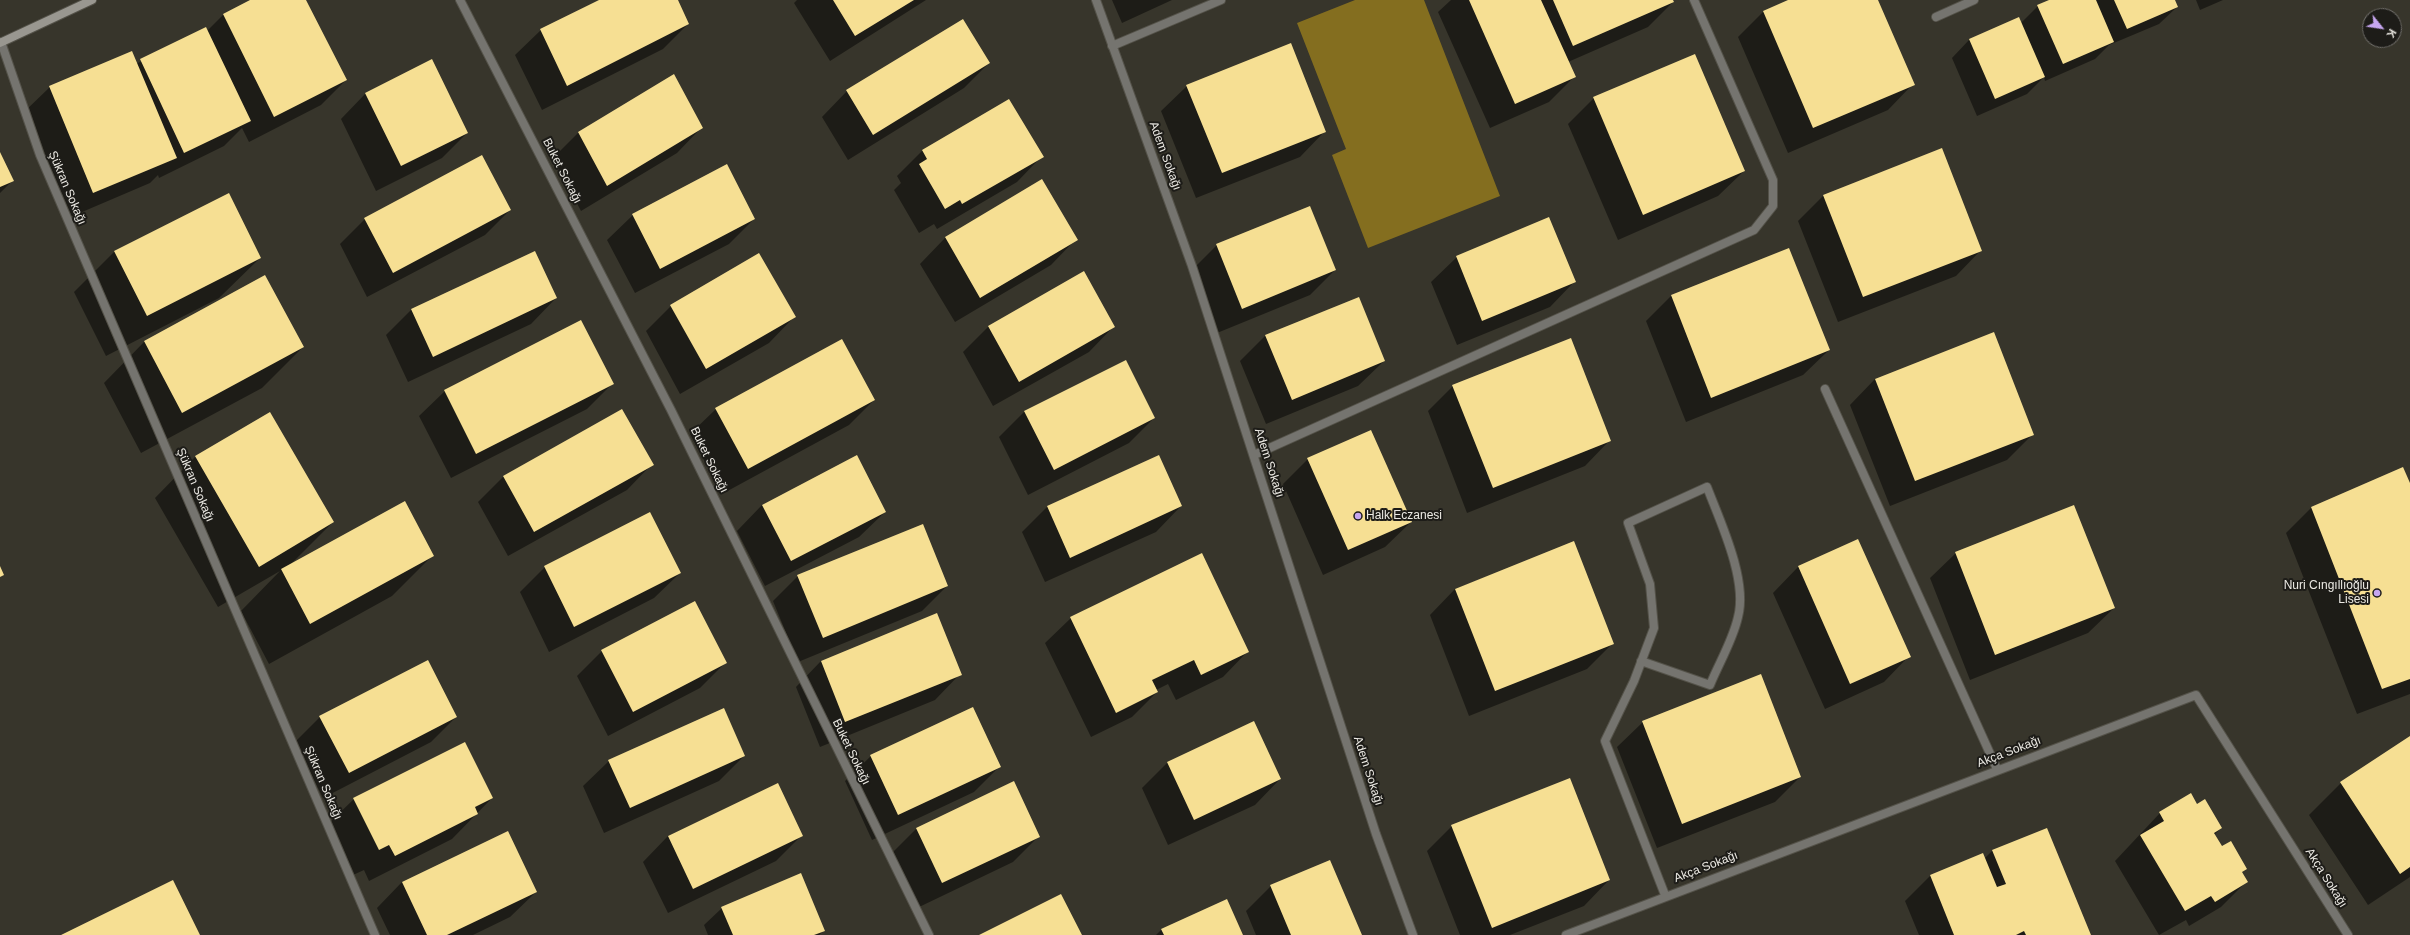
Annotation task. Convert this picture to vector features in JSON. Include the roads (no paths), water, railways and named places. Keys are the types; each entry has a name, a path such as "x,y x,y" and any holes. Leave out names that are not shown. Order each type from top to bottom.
{"street":[{"path":"0,43 92,0"},
{"name":"Buket Sokağı","path":"460,0 672,410 929,935"},
{"name":"Adem Sokağı","path":"1096,0 1192,266 1376,834 1413,935"},
{"path":"1112,46 1222,0"},
{"path":"1254,455 1754,230 1773,206 1774,180 1694,0"},
{"path":"1936,17 1974,0"},
{"name":"Şükran Sokağı","path":"0,43 40,155 375,935"},
{"path":"1825,389 1997,769"},
{"path":"1641,661 1710,685 1739,616 1739,590 1733,552 1707,487 1628,523 1650,584 1654,628 1641,661 1605,741 1665,895"},
{"name":"Akça Sokağı","path":"1566,935 1665,895 2196,695 2348,935"}],"place":[{"name":"Halk Eczanesi","path":"1358,516"},
{"name":"Nuri Cıngıllıoğlu Lisesi","path":"2377,593"}]}
